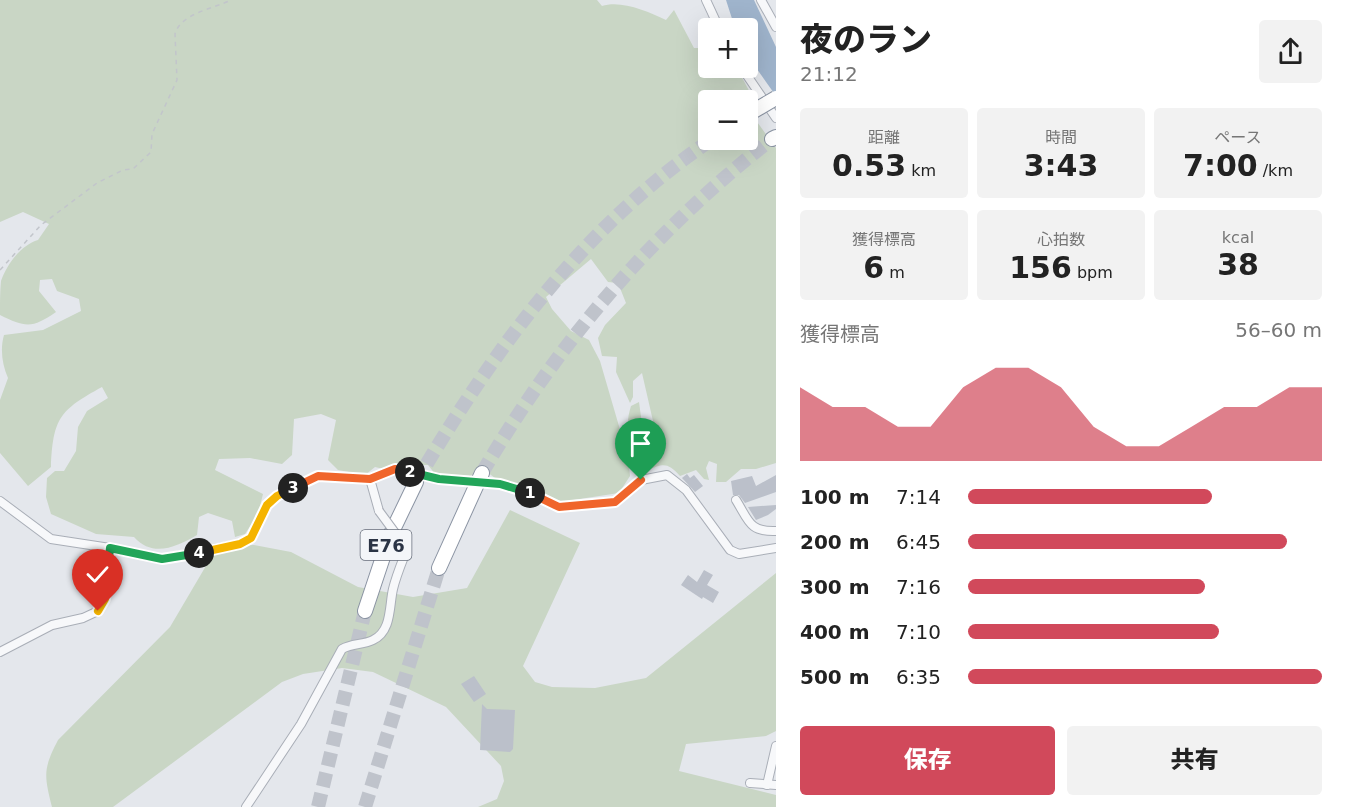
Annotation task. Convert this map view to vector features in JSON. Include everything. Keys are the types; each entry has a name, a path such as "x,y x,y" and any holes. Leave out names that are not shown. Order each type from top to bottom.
{"highway":[{"path":"758,108 776,98"},
{"name":"E76","path":"439,568 482,473"},
{"name":"E76","path":"364,611 390,536 416,482"}],"street":[{"path":"706,0 714,18"},
{"path":"761,0 776,27"},
{"path":"749,78 776,118"},
{"path":"0,501 51,539 162,559 240,544 251,538 267,505 277,496 318,476 370,479 395,469 439,479 500,484 520,489 559,507 615,502 641,480 667,474 686,490 730,550 739,554 776,548"},
{"path":"246,807 302,724 342,649 353,643 372,640 382,633 389,618 393,588 407,549 379,511 370,479"},
{"path":"736,500 753,528 760,532 776,531"},
{"path":"0,652 52,625 83,618 98,611 105,599 110,548"},
{"path":"750,783 772,785 776,746"}],"path":[{"path":"0,270 41,225 97,183 123,170 133,169 144,161 151,152 152,134 177,80 175,34 177,28 184,20 231,0"}],"green space":[{"path":"0,0 597,0 602,6 626,5 666,20 674,10 694,48 698,48 698,78 742,78 749,90 698,90 698,150 758,150 758,123 776,148 776,463 756,469 741,469 726,482 716,482 717,464 709,461 706,468 709,480 704,479 696,470 680,476 666,466 648,470 631,440 628,425 631,406 639,402 642,424 653,421 642,373 633,381 633,397 630,403 616,372 617,357 602,356 598,338 605,325 626,303 618,283 608,282 591,259 546,297 552,309 571,331 589,340 600,361 628,457 630,476 619,493 560,502 522,485 495,478 487,472 478,470 471,476 435,474 428,465 388,469 375,467 365,475 338,470 328,460 336,420 321,414 294,419 292,455 282,464 250,458 219,459 215,470 263,494 258,514 245,534 235,537 232,521 208,513 199,517 197,535 165,548 149,547 134,537 96,534 51,514 46,497 47,478 55,471 64,471 76,451 78,427 87,411 108,398 102,387 77,402 62,417 54,437 51,467 28,486 0,453 0,400 8,378 2,356 4,335 43,330 81,311 79,299 57,291 52,279 40,280 39,291 56,312 41,321 29,324 16,322 0,315 1,281 7,268 20,251 38,240 49,224 23,212 0,222"},
{"path":"510,510 580,543 523,666 535,682 552,687 595,688 646,678 776,573 776,731 766,736 686,744 679,771 776,795 776,807 478,807 497,799 504,781 501,766 446,707 373,672 342,668 303,674 282,682 113,807 52,807 46,772 58,740 170,627 210,559 226,546 254,545 291,552 358,587 413,597 467,588"}],"water":[{"path":"726,0 754,0 776,47 776,96 758,71 758,18 732,18"}],"building":[{"path":"687,474 690,478 694,475 703,486 695,492 682,478"},
{"path":"776,475 776,492 745,503 739,495 733,495 731,481 752,476 756,486"},
{"path":"776,505 776,509 768,515 756,520 748,507"},
{"path":"704,570 713,575 707,585 719,592 713,603 703,597 702,599 681,585 688,575 697,582"},
{"path":"474,676 486,694 474,702 461,684"},
{"path":"482,704 487,709 515,710 513,749 510,752 480,750"}],"tunnel":[{"path":"482,473 542,379 611,292 687,211 772,139"},
{"path":"416,482 477,385 544,294 622,211 698,150"},
{"path":"365,807 439,568"},
{"path":"318,807 365,611"}],"route":[{"path":"98,611 105,599 110,548 162,559 240,544 251,538 267,505 277,496 318,476 339,475 370,479 395,469 439,479 500,484 520,489 559,507 615,502 641,480"}]}
